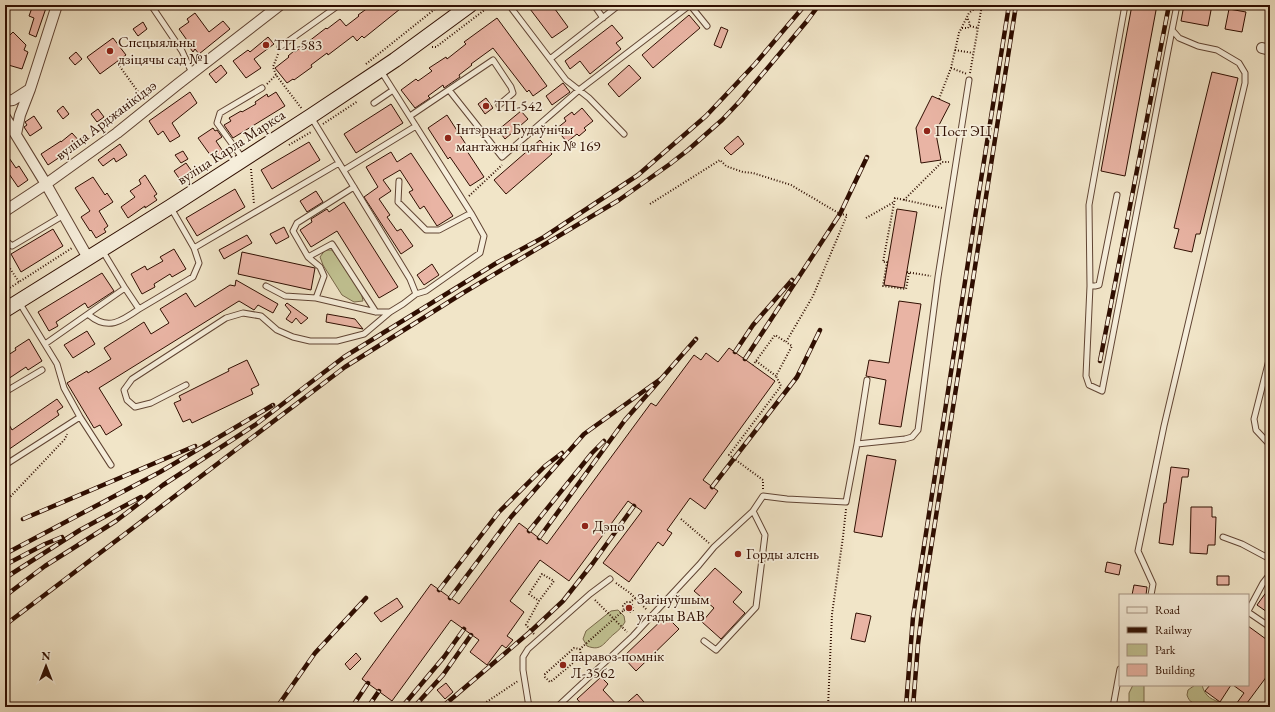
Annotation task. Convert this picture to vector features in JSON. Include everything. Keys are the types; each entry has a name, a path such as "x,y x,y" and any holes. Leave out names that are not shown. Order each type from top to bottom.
{"main road":[{"name":"вуліца Карла Маркса","path":"5,310 170,207 247,165 307,113 380,70 470,5"}],"street":[{"path":"16,134 20,115 58,5"},
{"name":"вуліца Арджанікідзэ","path":"5,211 118,133 192,73 280,5"},
{"path":"5,101 13,100 30,89"},
{"path":"5,117 46,184 88,258"}],"lane":[{"path":"151,5 182,51 192,73"},
{"path":"280,47 339,5"},
{"path":"509,5 566,80 589,98 624,134"},
{"path":"594,5 603,18"},
{"path":"550,59 619,5"},
{"path":"449,90 502,157 579,90 690,5 707,26"},
{"path":"1124,5 1089,205 1090,286 1086,376 1089,385 1102,391 1177,5"},
{"path":"1151,594 1153,584 1138,551 1164,426 1244,83 1245,73 1239,63 1217,50 1198,46 1180,38 1172,30"},
{"path":"410,116 493,60 511,87 513,93 499,105"},
{"path":"186,385 151,403 135,407 127,400 124,390 132,379 226,318 243,313 261,316 277,330 293,337 310,341 337,341 364,334 390,312 416,294 426,291 480,253 484,236 464,201 380,70"},
{"path":"857,444 905,439 912,437 918,430 938,277 969,80"},
{"path":"247,165 217,123 220,113 262,88"},
{"path":"374,103 393,90"},
{"path":"307,113 340,163 410,278 416,294"},
{"path":"344,170 416,126"},
{"path":"194,248 340,163"},
{"path":"399,182 398,202 426,230 439,230 471,213"},
{"path":"316,298 324,276 320,267 308,257 294,231 297,224 354,187"},
{"path":"1090,286 1099,285 1117,195"},
{"path":"89,314 96,321 114,324 193,277 199,263 194,248 170,207"},
{"path":"5,240 12,246 64,215"},
{"path":"308,257 332,244 376,312"},
{"path":"102,249 139,309"},
{"path":"266,286 286,296 316,298 376,312 390,312"},
{"path":"45,344 125,288"},
{"path":"19,301 57,364 64,388 80,417 111,465"},
{"path":"1270,356 1269,367 1254,418 1256,430 1270,445"},
{"path":"5,392 42,370"},
{"path":"557,707 633,636 714,547 753,511 763,496 787,499 846,502 867,380"},
{"path":"5,465 80,417"},
{"path":"704,641 716,650 756,608 765,535 753,511"},
{"path":"1223,537 1242,544 1270,559"},
{"path":"1249,609 1263,583 1270,574"},
{"path":"529,707 524,677 523,657 528,649 590,594 610,579"},
{"path":"1249,612 1270,626"},
{"path":"1113,707 1119,674"},
{"path":"1270,689 1270,698"}],"path":[{"path":"939,99 951,68 962,28 969,13 980,5"},
{"path":"951,68 970,74 978,28 980,5"},
{"path":"967,17 970,26"},
{"path":"962,28 968,28 970,26 978,28"},
{"path":"280,47 273,67 276,75 307,113"},
{"path":"955,50 973,53"},
{"path":"118,64 149,107"},
{"path":"262,88 276,75"},
{"path":"464,201 505,162 502,157"},
{"path":"650,204 720,160 726,166 743,172 753,173 791,185 840,214 847,215 813,296 786,342"},
{"path":"904,200 942,162 956,162"},
{"path":"247,165 255,212"},
{"path":"866,218 894,202 895,198 949,209"},
{"path":"894,202 883,262 887,262 883,286 906,290 908,272 938,277"},
{"path":"5,291 80,243"},
{"path":"5,261 19,282"},
{"path":"753,365 775,335 792,346 776,376"},
{"path":"756,361 776,376 781,386 729,455 763,480 763,496"},
{"path":"5,500 11,496 65,439 71,423"},
{"path":"828,707 832,614 844,537 846,502"},
{"path":"681,519 714,547"},
{"path":"539,639 526,625 540,601 554,582 542,574 529,594 540,601"},
{"path":"610,579 636,598 653,615"},
{"path":"590,594 633,636"},
{"path":"580,649 624,610 623,606 626,602 630,602 636,598"},
{"path":"624,610 630,612 633,610 633,606 630,602"},
{"path":"574,648 580,649 581,656 553,680 550,682 545,677 545,674 574,648"},
{"path":"479,707 524,677"}],"green space":[{"path":"325,250 332,250 361,291 363,301 354,302 342,295 323,265 320,257"},
{"path":"618,610 624,616 625,622 622,627 599,647 592,648 587,646 583,639 586,631 611,611"},
{"path":"1132,686 1144,686 1144,707 1129,707 1129,693"},
{"path":"1194,686 1202,686 1207,695 1212,699 1223,703 1225,707 1203,707 1193,703 1189,700 1187,695 1188,690"}],"building":[{"path":"33,5 46,8 36,37 29,34 34,18 29,16"},
{"path":"372,5 405,5 364,38 362,36 357,41 353,36 328,55 327,53 311,65 312,67 294,80 293,79 287,83 275,68 294,51 295,52 326,28 327,29 340,19 346,26"},
{"path":"527,5 552,5 568,27 552,38"},
{"path":"1132,5 1157,5 1125,176 1101,171"},
{"path":"1184,5 1212,5 1208,26 1181,21"},
{"path":"1229,9 1246,12 1242,32 1225,29"},
{"path":"195,13 209,32 223,21 230,29 199,54 195,49 193,52 187,44 189,43 179,29 189,22 187,19"},
{"path":"689,15 700,28 653,68 642,55"},
{"path":"497,18 547,86 533,96 529,90 527,92 493,48 471,64 472,65 459,75 460,77 444,88 443,85 428,96 430,98 415,108 401,90 416,79 418,81 432,71 429,68 446,57 447,59 466,44 464,42"},
{"path":"143,22 147,29 138,36 133,29"},
{"path":"612,25 623,38 616,43 621,49 590,74 580,61 570,69 565,61"},
{"path":"721,27 728,30 721,48 714,45"},
{"path":"13,32 26,45 24,50 28,52 22,69 5,64 8,50 5,49 5,40"},
{"path":"268,37 274,44 254,59 261,68 246,78 233,61 248,50 250,52"},
{"path":"113,38 126,55 100,74 87,57"},
{"path":"76,52 82,59 75,65 69,58"},
{"path":"221,65 227,73 216,83 209,74"},
{"path":"629,65 641,78 619,97 608,84"},
{"path":"1212,72 1238,78 1200,234 1196,234 1192,252 1174,248 1179,229 1174,228"},
{"path":"563,83 570,92 552,105 546,96"},
{"path":"190,92 197,103 172,123 180,136 170,142 163,131 158,135 149,121"},
{"path":"276,92 285,106 233,138 224,125 231,121 229,118 256,104 255,102 267,94 268,97"},
{"name":"Пост ЭЦ","path":"932,96 950,104 936,134 941,160 921,163 916,128"},
{"name":"ТП-542","path":"486,98 493,108 485,114 478,104"},
{"path":"391,104 403,123 356,153 344,134"},
{"path":"63,106 69,114 63,119 57,111"},
{"path":"582,108 593,121 584,128 586,130 579,136 577,134 567,142 556,129 566,121 564,118 572,112 574,115"},
{"path":"98,109 104,117 97,122 91,114"},
{"path":"521,111 528,119 505,139 498,130"},
{"path":"447,115 467,146 465,148 484,177 470,186 450,157 448,159 428,128"},
{"path":"34,116 42,128 30,136 24,127 27,125 25,122"},
{"path":"213,128 215,131 217,130 222,137 216,141 226,156 216,163 198,138"},
{"path":"72,133 81,143 48,165 41,154 61,142"},
{"path":"738,136 744,144 731,155 724,148"},
{"path":"540,140 552,154 506,194 494,180"},
{"path":"309,142 320,160 272,189 261,170"},
{"path":"120,144 127,155 116,162 114,158 103,166 98,160"},
{"path":"183,151 188,159 181,163 175,155"},
{"path":"5,152 16,168 19,166 28,180 18,187 5,168"},
{"path":"391,152 397,162 411,153 453,216 437,226 424,206 420,209 409,192 413,190 400,170 383,180 391,191 379,199 390,215 387,217 397,231 401,229 413,246 401,254 364,197 378,187 366,167"},
{"path":"186,163 195,176 183,184 174,171"},
{"path":"145,175 157,194 154,196 157,200 145,208 145,206 128,218 121,207 135,197 130,191 141,184 139,180"},
{"path":"93,177 105,195 107,193 113,202 99,211 108,226 104,229 106,232 96,238 81,217 90,211 75,188"},
{"path":"235,189 245,207 197,236 186,218"},
{"path":"316,191 323,202 307,212 300,201"},
{"path":"344,202 398,287 379,298 337,231 311,247 300,230 312,222 311,219 327,209 329,212"},
{"path":"897,209 917,212 904,288 884,285"},
{"path":"284,227 289,237 276,244 270,234"},
{"path":"53,229 63,246 21,272 11,254"},
{"path":"247,235 252,243 224,259 219,250"},
{"path":"174,249 186,269 172,277 170,274 154,284 155,287 142,294 131,274 145,266 147,270 163,261 160,257"},
{"path":"242,252 315,268 311,290 238,274"},
{"path":"432,264 439,275 424,285 417,275"},
{"path":"102,273 114,291 88,308 85,303 56,322 58,326 49,331 38,312"},
{"path":"236,280 278,304 273,313 258,305 254,310 239,301 99,388 122,425 106,435 100,425 94,428 67,383 87,371 88,373 111,359 104,348 144,322 151,334 169,323 160,309 186,293 195,307 230,285 235,286"},
{"path":"899,301 921,304 901,427 879,424 886,380 866,376 869,360 889,363"},
{"path":"287,303 308,318 301,324 296,318 292,323 286,319 291,312 285,305"},
{"path":"327,314 355,319 363,329 326,322"},
{"path":"87,331 95,344 73,358 64,345"},
{"path":"29,339 42,361 28,370 26,367 5,381 5,357"},
{"name":"Дэпо","path":"729,348 775,381 703,480 718,491 705,509 690,498 667,530 672,533 663,546 658,542 629,582 603,563 642,511 628,501 569,581 540,560 510,601 524,612 507,636 513,640 506,648 502,645 487,665 470,652 479,640 451,620 392,701 362,679 431,584 459,604 519,523 547,544 651,403 656,406 694,355 701,360 706,353 718,362"},
{"path":"247,360 259,385 251,389 253,394 192,423 190,419 183,422 174,403 181,400 179,396 229,371 228,369"},
{"path":"57,399 63,407 57,411 59,415 5,452 5,417 12,430"},
{"path":"867,455 896,460 882,537 854,532"},
{"path":"1171,467 1189,469 1188,477 1182,477 1173,545 1159,543 1164,503 1166,503"},
{"path":"1191,507 1212,507 1212,517 1216,517 1215,545 1208,545 1207,554 1190,553"},
{"path":"1107,562 1121,565 1119,575 1105,572"},
{"path":"715,568 742,592 733,602 745,613 721,639 702,622 714,608 694,591"},
{"path":"1217,576 1229,576 1229,585 1217,585"},
{"path":"1134,585 1147,587 1146,594 1132,594"},
{"path":"1270,587 1270,614 1257,605"},
{"path":"397,598 403,607 381,622 374,613"},
{"path":"856,613 871,616 865,642 851,639"},
{"path":"666,616 679,629 636,671 623,657"},
{"path":"1249,627 1270,642 1270,672 1244,707 1234,707 1244,693 1234,686 1249,686"},
{"path":"356,653 361,659 350,670 345,664"},
{"path":"601,677 608,684 603,690 619,707 584,707 577,699"},
{"path":"446,683 453,692 445,699 437,690"},
{"path":"1209,686 1230,686 1220,702 1205,691"},
{"path":"637,694 644,702 638,707 622,707"}],"railway":[{"path":"5,596 45,566 116,521 163,485 255,425 344,357 498,262 544,237 638,175 706,116 755,64 805,5"},
{"path":"5,625 345,367 463,293 619,200 670,164 722,120 740,101 819,5"},
{"path":"906,707 913,617 1009,5"},
{"path":"913,707 918,644 926,580 1016,5"},
{"path":"1100,361 1169,5"},
{"path":"745,359 840,214 867,157"},
{"path":"735,352 753,325 792,280"},
{"path":"712,487 797,377 820,330"},
{"path":"539,538 625,420 696,339"},
{"path":"450,598 511,517 584,434 662,378"},
{"path":"5,554 160,472 273,405"},
{"path":"529,531 592,453 604,441"},
{"path":"23,519 195,446"},
{"path":"439,590 499,512 545,466 562,453"},
{"path":"5,578 80,530 141,497"},
{"path":"442,707 531,631 563,601 593,563 634,506"},
{"path":"5,565 45,544 62,537"},
{"path":"277,707 315,653 366,598"},
{"path":"402,707 444,657 464,629"},
{"path":"414,707 443,675 471,635"},
{"path":"352,707 368,683"},
{"path":"368,707 379,691"}],"place":[{"name":"ТП-583","path":"266,45"},
{"name":"Спецыяльны дзіцячы сад №1","path":"110,51"},
{"name":"ТП-542","path":"486,106"},
{"name":"Пост ЭЦ","path":"927,131"},
{"name":"Інтэрнат Будаўнічы мантажны цягнік № 169","path":"448,138"},
{"name":"Дэпо","path":"585,526"},
{"name":"Горды алень","path":"738,554"},
{"name":"Загінуўшым у гады ВАВ","path":"629,608"},
{"name":"паравоз-помнік Л-3562","path":"563,665"}]}
